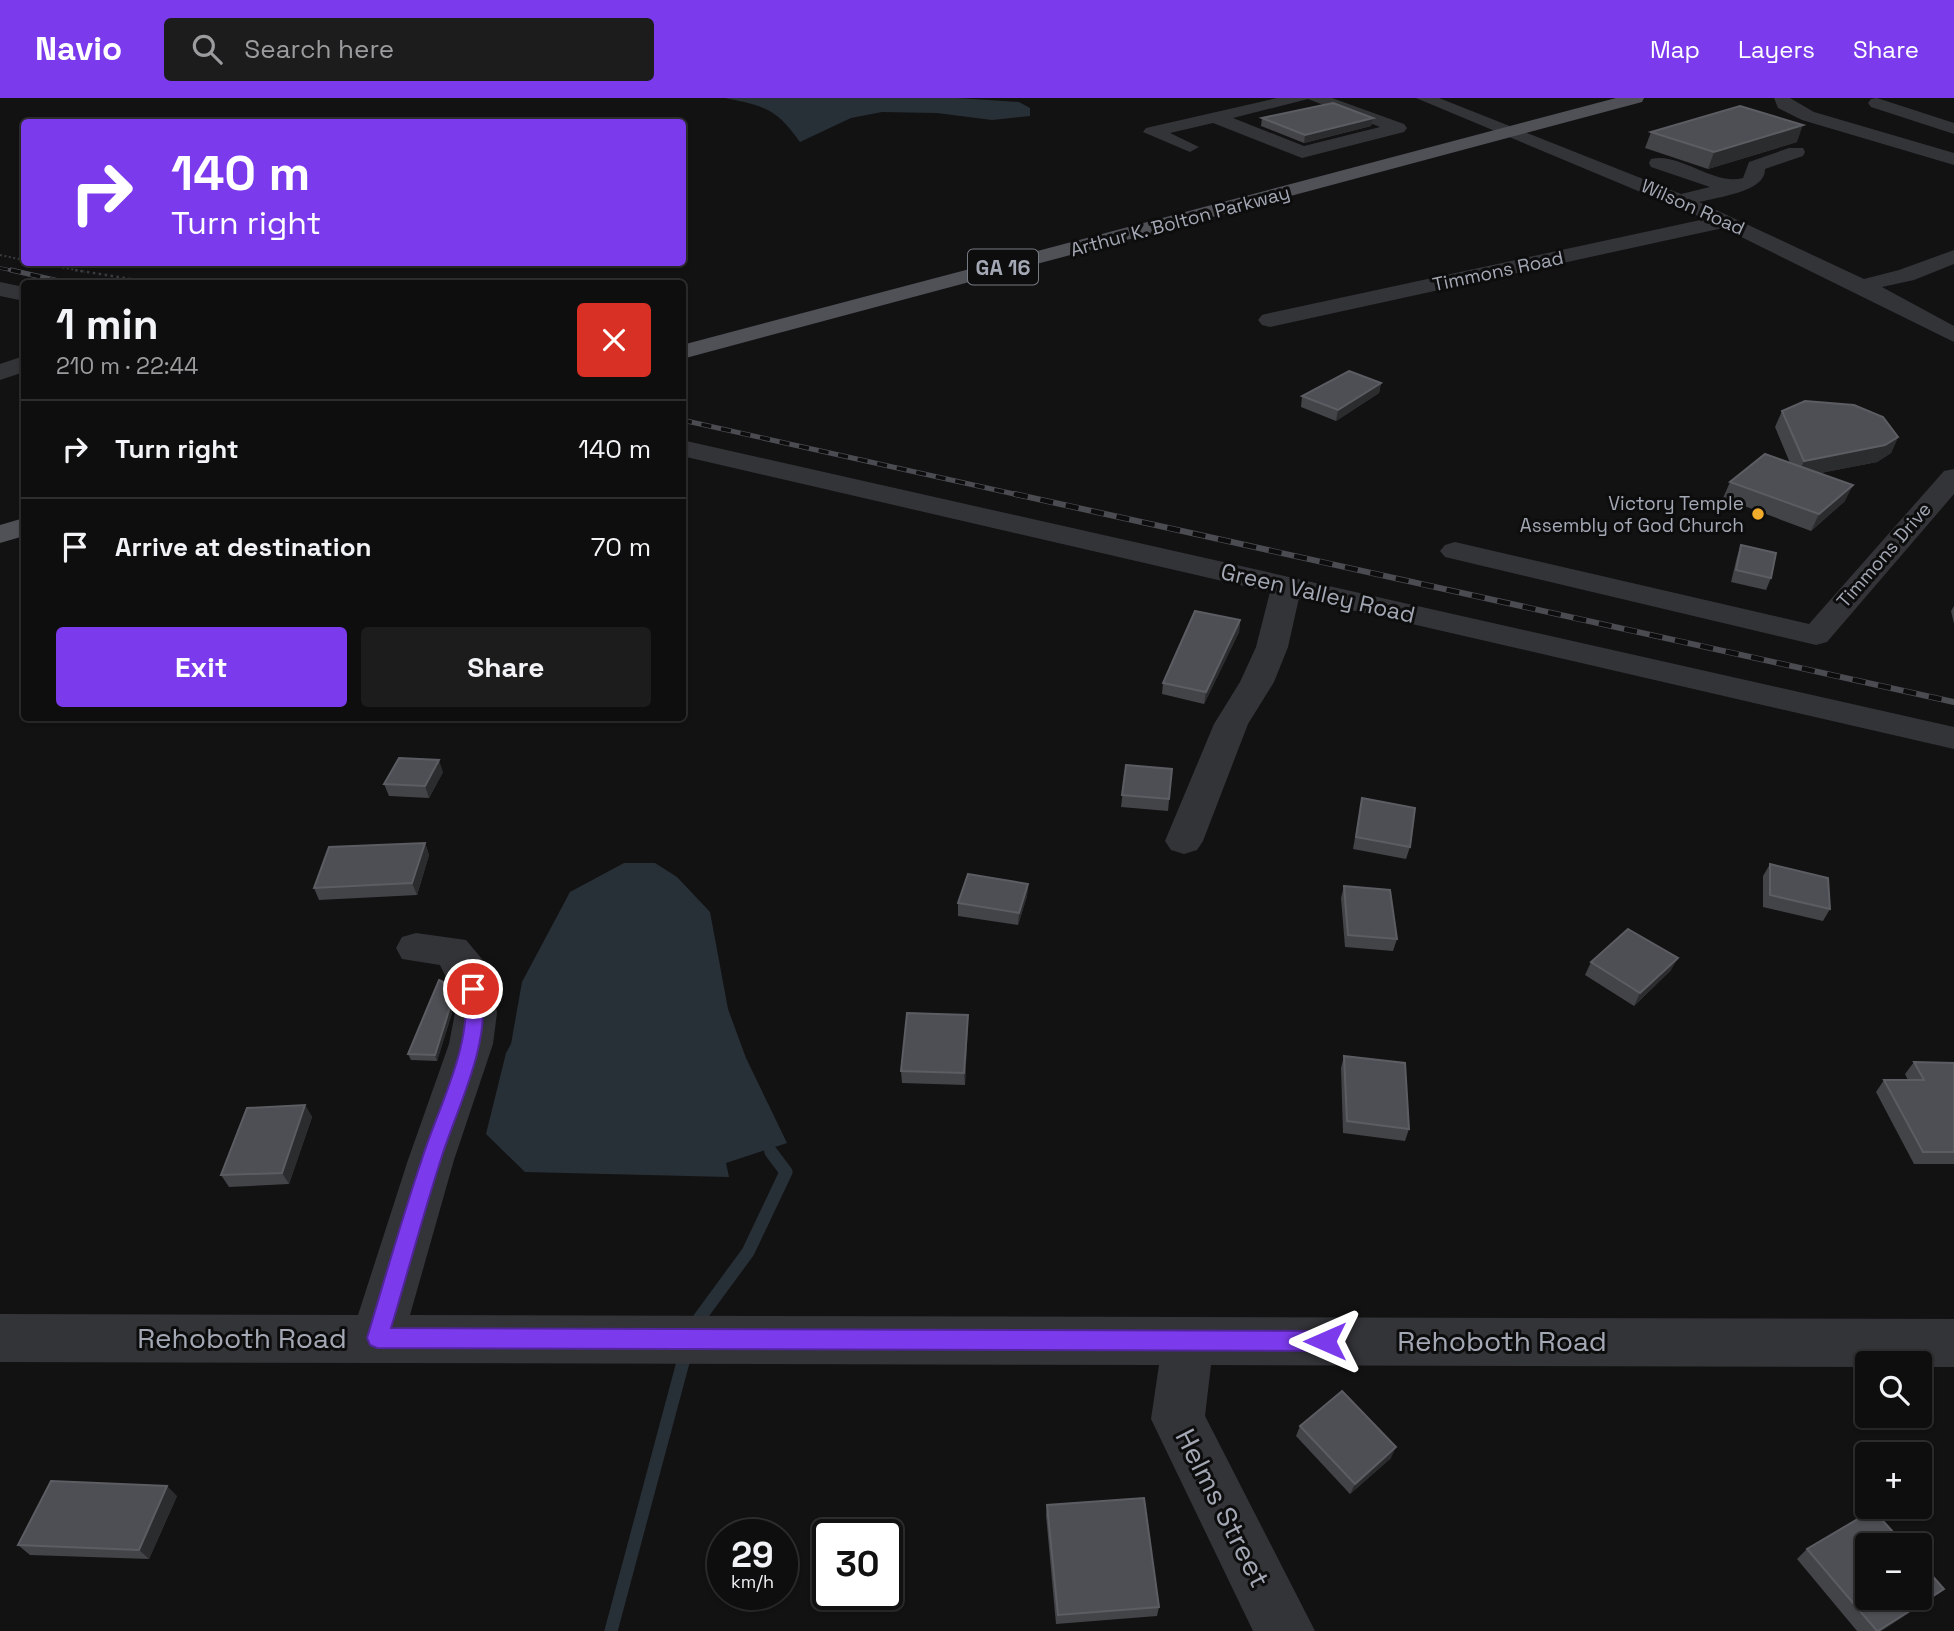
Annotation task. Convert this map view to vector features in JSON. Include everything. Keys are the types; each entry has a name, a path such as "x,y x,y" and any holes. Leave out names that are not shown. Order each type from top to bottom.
{"main road":[{"name":"Arthur K. Bolton Parkway","path":"686,351 1636,98"},
{"path":"0,534 21,528"}],"street":[{"path":"1190,147 1152,132 1300,98"},
{"name":"Wilson Road","path":"1424,98 1726,221 1865,285 1954,335"},
{"path":"1782,98 1784,104 1808,116 1954,159"},
{"path":"1857,107 1902,98"},
{"path":"1877,103 1954,129"},
{"path":"1237,126 1294,115 1347,119"},
{"path":"1215,117 1302,152 1347,119"},
{"path":"1933,122 1954,118"},
{"path":"1679,201 1750,182 1756,175 1756,166 1796,152"},
{"path":"1658,163 1733,188"},
{"name":"Timmons Road","path":"1270,320 1726,221"},
{"path":"1865,285 1906,275 1954,256"},
{"path":"0,289 21,293"},
{"path":"0,373 21,364"},
{"name":"Green Valley Road","path":"686,449 1954,738"},
{"name":"Timmons Drive","path":"1455,551 1816,635 1889,548 1954,477"},
{"path":"1184,841 1231,724 1257,682 1267,658 1287,586"},
{"path":"377,1338 431,1160 462,1074 476,1013 467,970 452,951 416,948"},
{"name":"Rehoboth Road","path":"0,1338 1954,1343"},
{"name":"Helms Street","path":"1188,1340 1178,1419 1285,1631"}],"path":[{"path":"0,255 21,259"},
{"path":"53,266 90,275 138,280"},
{"path":"164,280 185,280"}],"shaded area":[{"path":"725,98 957,98 1019,102 1030,108 1030,116 992,120 937,113 882,112 851,118 800,142 784,122 769,111"},
{"path":"624,863 655,863 677,877 710,912 728,1009 746,1058 787,1143 726,1163 729,1177 525,1172 486,1134 506,1053 511,1044 522,982 570,892"}],"building":[{"path":"1333,103 1373,118 1305,135 1262,118"},
{"path":"1740,106 1803,125 1714,152 1651,132"},
{"path":"1349,371 1381,383 1338,410 1302,396"},
{"path":"1805,401 1854,405 1883,417 1898,437 1885,445 1804,461 1782,411"},
{"path":"1765,454 1853,485 1819,514 1730,482"},
{"path":"1741,545 1776,553 1771,578 1736,570"},
{"path":"1195,611 1240,620 1206,692 1163,683"},
{"path":"399,758 439,760 425,786 384,784"},
{"path":"1126,765 1172,769 1169,799 1122,795"},
{"path":"1362,798 1415,808 1410,847 1356,837"},
{"path":"425,843 412,883 314,888 329,847"},
{"path":"1770,864 1828,878 1830,909 1770,895"},
{"path":"968,874 1028,884 1019,913 958,903"},
{"path":"1344,886 1390,890 1397,939 1348,935"},
{"path":"1628,929 1678,958 1640,993 1591,962"},
{"path":"439,980 447,984 450,1007 435,1055 408,1054"},
{"path":"907,1013 968,1015 964,1073 901,1071"},
{"path":"1344,1056 1405,1063 1409,1129 1347,1121"},
{"path":"1914,1062 1954,1063 1954,1152 1923,1152 1884,1080 1924,1080"},
{"path":"305,1105 282,1173 221,1175 247,1108"},
{"path":"1342,1391 1396,1447 1355,1484 1300,1426"},
{"path":"51,1481 167,1486 139,1550 18,1545"},
{"path":"1144,1498 1159,1607 1058,1615 1047,1505"},
{"path":"1858,1519 1881,1519 1894,1533 1855,1533 1855,1605 1807,1549"},
{"path":"1932,1576 1944,1589 1932,1597"},
{"path":"1859,1610 1911,1610 1878,1631"}],"waterway":[{"path":"769,1150 772,1154"},
{"path":"693,1327 748,1252 786,1172 771,1152"},
{"path":"611,1631 686,1351"}],"railway":[{"path":"0,268 19,272"},
{"path":"11,270 55,280"},
{"path":"686,421 1023,496"},
{"path":"1015,494 1954,702"}],"place":[{"name":"Victory Temple Assembly of God Church","path":"1758,514"}],"route":[{"path":"473,989 476,1013 471,1044 431,1160 377,1338 1325,1341"}]}
